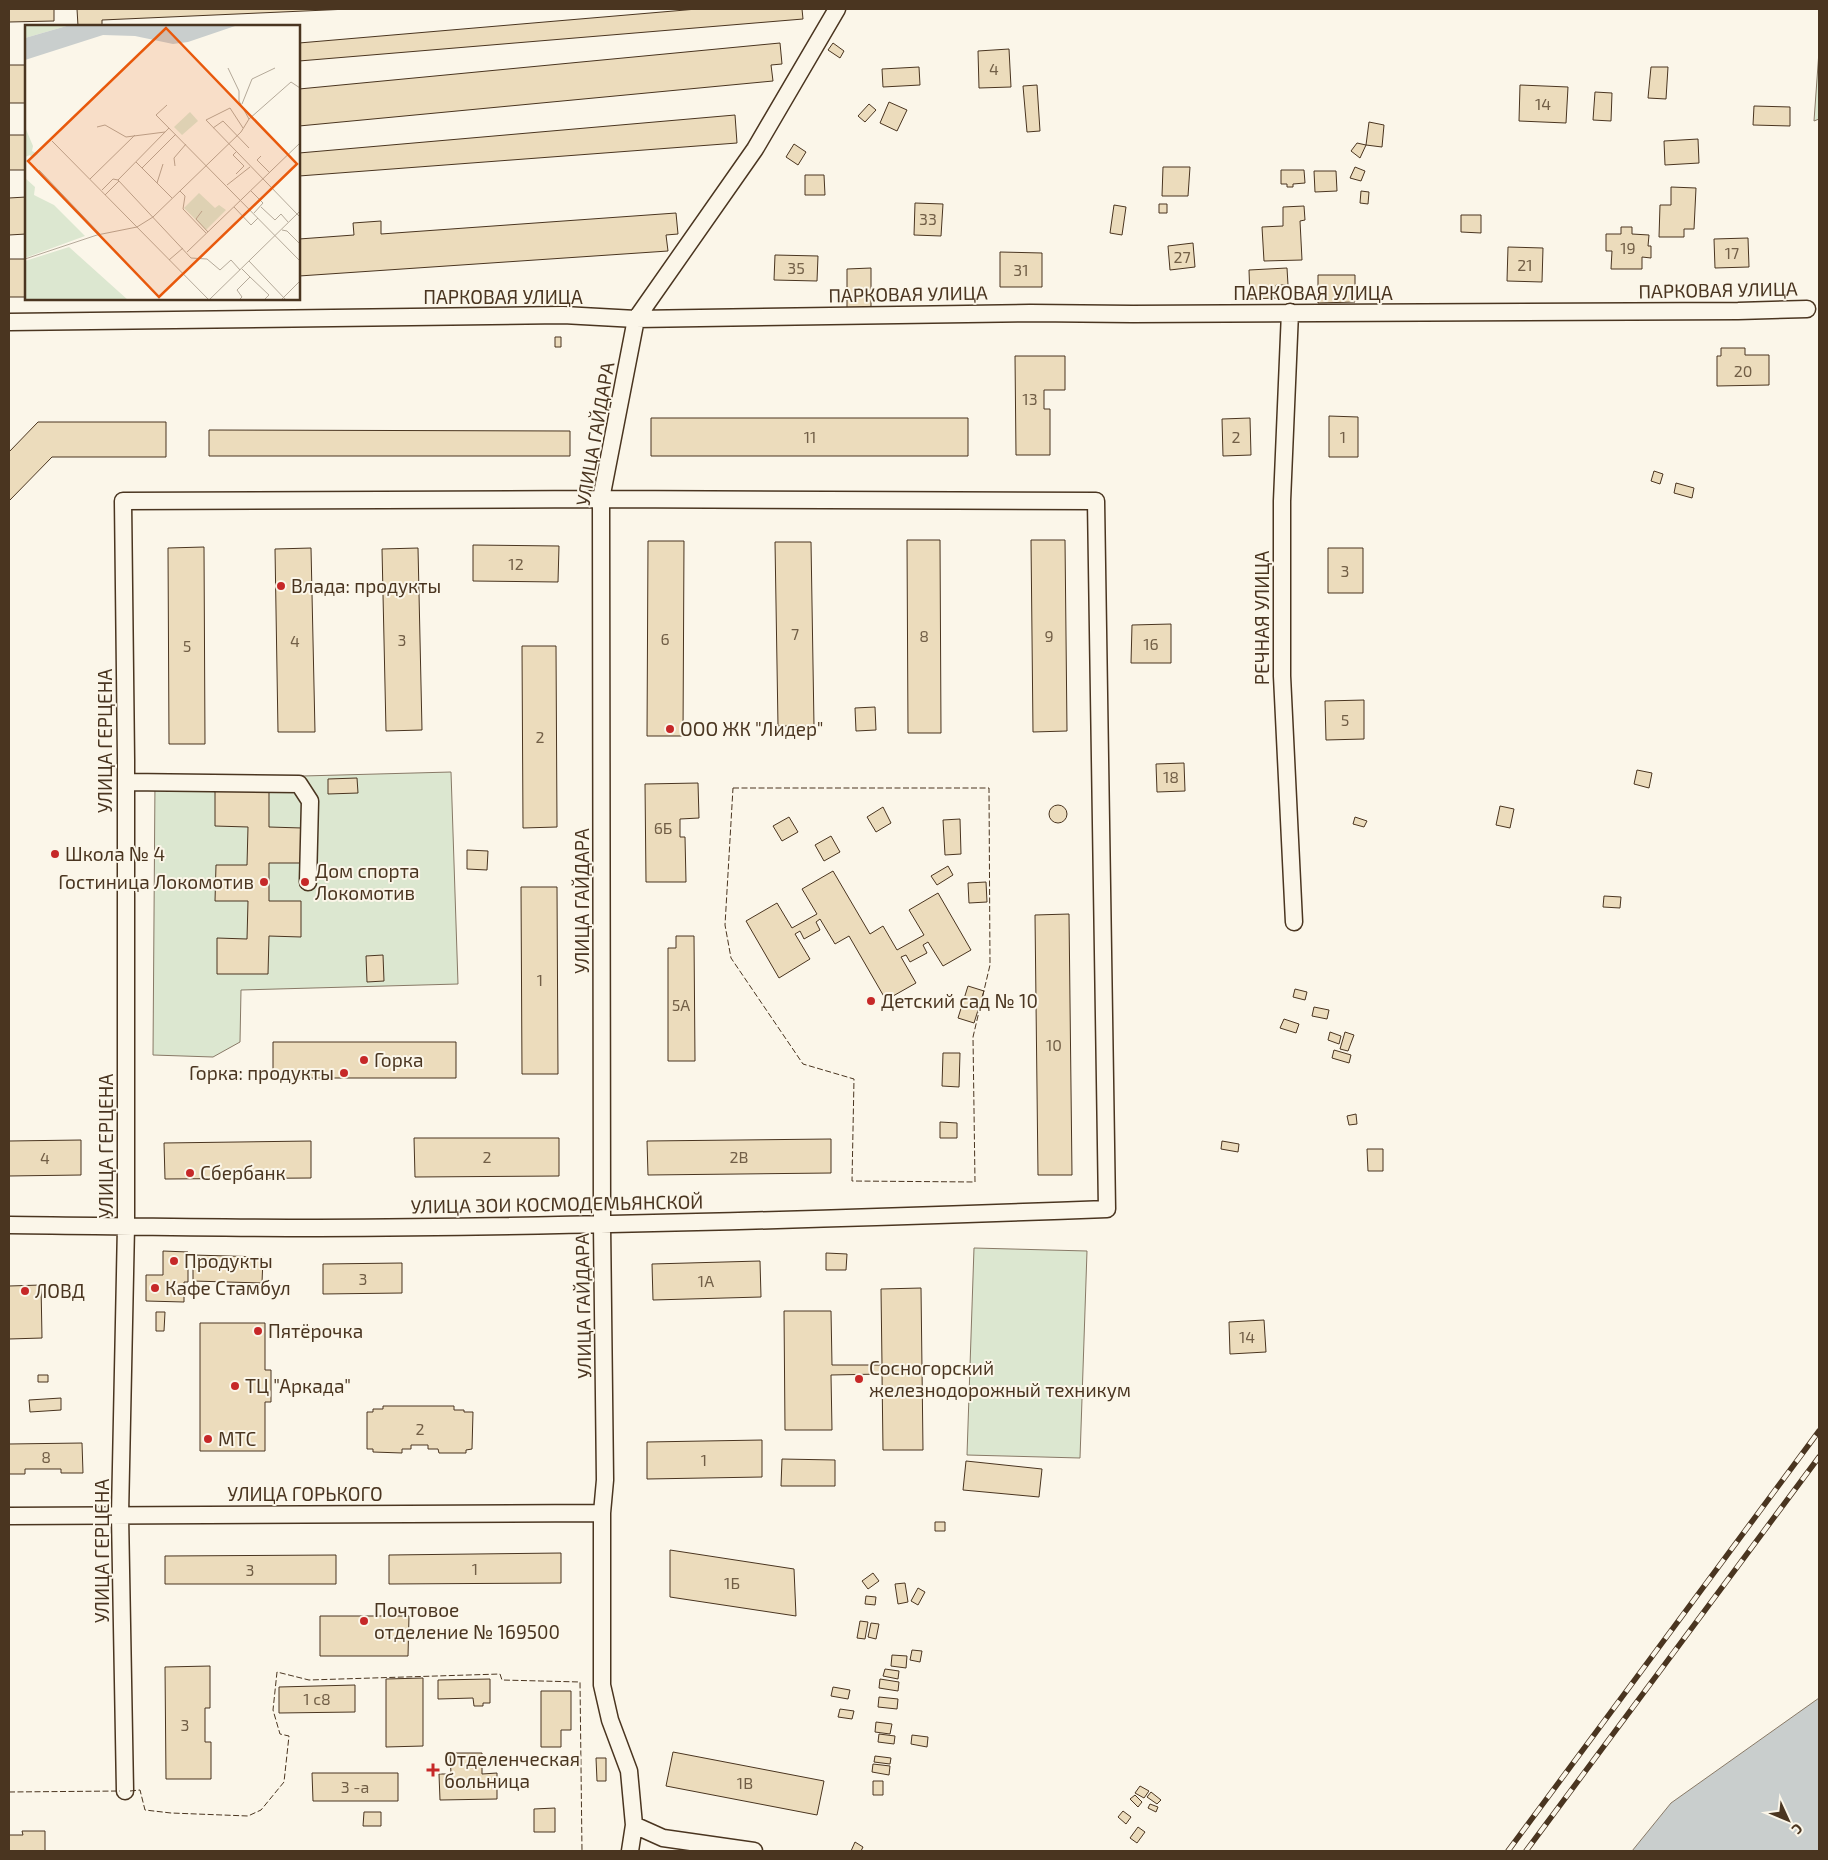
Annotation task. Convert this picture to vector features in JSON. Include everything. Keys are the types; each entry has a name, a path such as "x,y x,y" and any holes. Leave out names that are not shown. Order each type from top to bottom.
{"street":[{"name":"УЛИЦА ГАЙДАРА","path":"630,1851 634,1826 629,1771 610,1720 602,1685 602,1513 605,1480 602,1224 601,499 636,319 755,149 837,9"},
{"name":"ПАРКОВАЯ УЛИЦА","path":"9,322 563,315 636,319 1030,312 1142,314 1807,309"},
{"name":"РЕЧНАЯ УЛИЦА","path":"1290,312 1282,501 1282,676 1294,922"},
{"name":"УЛИЦА ГЕРЦЕНА","path":"125,1791 120,1515 126,1226 126,782 123,501 601,499"},
{"name":"УЛИЦА ЗОИ КОСМОДЕМЬЯНСКОЙ","path":"9,1225 318,1228 602,1224 1106,1209 1096,501 601,499"},
{"path":"126,782 300,784 310,801 308,882"},
{"name":"УЛИЦА ГОРЬКОГО","path":"9,1516 602,1513"},
{"path":"634,1826 662,1838 754,1851"}],"green space":[{"path":"1819,51 1819,119 1814,121"},
{"name":"Дом спорта Локомотив","path":"451,772 458,984 241,990 240,1042 213,1057 153,1055 155,780"},
{"path":"974,1248 1087,1251 1080,1458 967,1455"}],"shaded area":[{"path":"1819,1698 1819,1851 1632,1851 1671,1803"}],"building":[{"path":"9,9 54,9 54,21 9,22"},
{"path":"77,9 349,9 102,20 102,25 78,25"},
{"path":"697,9 802,9 803,19 300,61 300,43"},
{"path":"780,43 782,64 771,65 773,81 300,126 300,89"},
{"path":"833,43 844,51 840,58 828,50"},
{"path":"1009,49 1011,87 979,88 978,51"},
{"path":"9,65 25,65 25,103 9,103"},
{"path":"919,67 920,85 883,87 882,69"},
{"path":"1651,67 1668,67 1666,99 1648,98"},
{"path":"1037,85 1040,131 1027,132 1023,86"},
{"path":"1520,85 1568,87 1566,123 1519,121"},
{"path":"1595,92 1612,93 1611,121 1593,120"},
{"path":"889,102 907,110 897,131 880,123"},
{"path":"869,104 876,110 865,122 858,116"},
{"path":"1754,106 1790,107 1790,126 1753,125"},
{"path":"735,115 737,143 300,176 300,153"},
{"path":"1369,122 1384,125 1382,147 1366,145"},
{"path":"9,135 25,135 25,170 9,170"},
{"path":"1698,139 1699,163 1665,165 1664,141"},
{"path":"1357,143 1366,145 1360,158 1351,151"},
{"path":"794,144 806,152 798,165 786,157"},
{"path":"1163,167 1190,167 1188,196 1162,196"},
{"path":"1355,167 1365,171 1361,181 1350,178"},
{"path":"1281,170 1304,170 1305,183 1293,184 1293,187 1281,184"},
{"path":"1314,171 1336,171 1337,191 1315,192"},
{"path":"805,175 824,175 825,195 805,195"},
{"path":"1671,187 1696,188 1694,229 1684,229 1684,237 1659,237 1660,205 1671,205"},
{"path":"1361,191 1369,192 1368,204 1360,203"},
{"path":"25,197 25,234 9,235 9,198"},
{"path":"915,203 943,204 941,236 914,235"},
{"path":"1159,204 1167,204 1167,213 1159,213"},
{"path":"1114,205 1126,207 1122,235 1110,233"},
{"path":"1304,206 1305,220 1300,221 1302,260 1264,261 1262,227 1283,226 1283,207"},
{"path":"676,213 678,234 666,235 668,251 300,276 300,239 354,235 353,223 381,221 381,234"},
{"path":"1461,215 1481,215 1481,233 1461,232"},
{"path":"1621,227 1632,227 1632,234 1649,235 1648,246 1651,246 1651,258 1642,257 1642,269 1611,269 1612,251 1606,251 1606,234 1621,234"},
{"path":"1748,238 1749,267 1715,268 1714,239"},
{"path":"1193,243 1195,267 1170,270 1168,246"},
{"path":"1508,247 1543,248 1542,282 1507,281"},
{"path":"1000,252 1042,253 1042,287 1000,287"},
{"path":"775,255 818,256 817,281 774,280"},
{"path":"9,259 25,259 25,297 9,297"},
{"path":"871,268 871,308 847,308 847,269"},
{"path":"1287,268 1288,285 1276,285 1277,298 1250,299 1249,270"},
{"path":"1318,275 1355,275 1355,302 1318,303"},
{"path":"555,337 561,337 561,347 555,347"},
{"path":"1721,348 1745,348 1745,355 1769,355 1769,385 1717,386 1717,356 1721,356"},
{"path":"1015,356 1065,356 1065,390 1044,390 1044,409 1050,409 1050,455 1016,455"},
{"path":"1329,416 1358,417 1358,457 1329,457"},
{"path":"651,418 968,418 968,456 651,456"},
{"path":"1250,418 1251,455 1223,456 1222,419"},
{"path":"38,422 166,422 166,457 52,457 9,501 9,452"},
{"path":"209,430 570,431 570,456 209,456"},
{"path":"1654,471 1663,474 1660,484 1651,481"},
{"path":"1676,483 1694,488 1692,498 1674,493"},
{"path":"907,540 940,540 941,733 908,733"},
{"path":"1031,540 1065,540 1067,731 1033,732"},
{"path":"648,541 684,541 683,736 647,736"},
{"path":"775,542 811,542 814,726 778,726"},
{"path":"473,545 559,546 558,582 473,581"},
{"path":"204,547 205,744 169,744 168,548"},
{"path":"311,548 315,732 278,732 275,549"},
{"path":"418,548 422,730 386,731 382,549"},
{"path":"1328,548 1363,548 1363,593 1328,593"},
{"path":"1171,624 1171,663 1131,663 1132,625"},
{"path":"522,646 556,646 557,827 523,828"},
{"path":"1364,700 1364,739 1326,740 1325,701"},
{"path":"875,707 876,730 856,731 855,708"},
{"path":"1184,763 1185,791 1157,792 1156,764"},
{"path":"1637,770 1652,773 1649,788 1634,784"},
{"path":"357,778 358,793 328,794 328,779"},
{"path":"698,783 699,818 680,819 680,837 685,837 686,882 646,882 645,784"},
{"path":"215,791 269,791 269,827 302,828 302,863 269,863 269,901 301,901 301,937 269,936 268,974 217,974 217,938 247,939 248,901 215,901 216,865 247,865 248,827 215,826"},
{"path":"1054,805 1062,805 1067,810 1065,821 1054,823 1049,818 1049,810"},
{"path":"1500,806 1514,809 1510,828 1496,825"},
{"path":"883,807 891,823 876,832 867,817"},
{"path":"789,817 798,832 782,841 773,826"},
{"path":"1355,817 1367,821 1364,827 1353,824"},
{"path":"960,819 961,854 945,855 943,820"},
{"path":"831,836 840,852 824,861 815,845"},
{"path":"467,850 488,851 487,870 467,869"},
{"path":"948,866 953,875 937,885 931,876"},
{"path":"833,871 870,934 883,926 897,950 924,935 909,910 938,893 971,950 943,966 928,942 923,945 927,953 910,962 906,955 901,957 916,983 886,1000 849,936 835,944 820,919 816,922 820,930 804,939 800,931 795,934 810,959 779,978 746,921 777,903 792,928 817,914 802,889"},
{"path":"986,882 987,902 969,903 968,883"},
{"path":"521,887 557,887 558,1074 522,1074"},
{"path":"1604,896 1621,897 1620,908 1603,907"},
{"path":"1069,914 1072,1175 1038,1175 1035,915"},
{"path":"676,936 694,936 695,1061 668,1061 668,948 676,948"},
{"path":"383,955 384,981 367,982 366,956"},
{"path":"968,986 984,991 974,1023 958,1018"},
{"path":"1295,989 1307,992 1305,1000 1293,997"},
{"path":"1314,1007 1329,1010 1327,1019 1312,1016"},
{"path":"1284,1019 1299,1024 1296,1033 1280,1028"},
{"path":"1330,1032 1341,1036 1339,1044 1328,1040"},
{"path":"1345,1032 1354,1035 1348,1051 1340,1049"},
{"path":"273,1042 456,1042 456,1078 273,1078"},
{"path":"1334,1050 1351,1055 1349,1063 1332,1058"},
{"path":"943,1053 960,1053 959,1087 942,1086"},
{"path":"1356,1114 1357,1124 1349,1125 1347,1116"},
{"path":"940,1122 957,1123 957,1138 940,1138"},
{"path":"414,1138 559,1138 559,1176 415,1177"},
{"path":"831,1139 831,1173 648,1175 647,1141"},
{"path":"81,1140 81,1175 9,1176 9,1141"},
{"path":"311,1141 311,1178 165,1179 164,1143"},
{"path":"1222,1141 1239,1144 1238,1152 1221,1149"},
{"path":"1367,1149 1383,1149 1383,1171 1368,1171"},
{"path":"163,1251 188,1252 188,1282 184,1282 184,1302 146,1301 146,1275 163,1275"},
{"path":"826,1253 847,1254 846,1270 826,1270"},
{"path":"193,1255 263,1257 262,1283 193,1281"},
{"path":"760,1261 761,1297 653,1300 652,1264"},
{"path":"402,1263 402,1293 323,1294 323,1264"},
{"path":"41,1285 42,1338 9,1339 9,1286"},
{"path":"921,1288 923,1450 883,1450 882,1374 831,1375 832,1430 785,1430 784,1311 831,1311 832,1365 882,1365 881,1289"},
{"path":"156,1312 165,1312 164,1331 156,1331"},
{"path":"1264,1320 1266,1352 1230,1354 1229,1322"},
{"name":"ТЦ \"Аркада\"","path":"200,1323 265,1323 265,1370 271,1370 271,1402 265,1402 265,1451 200,1451"},
{"path":"38,1375 48,1375 48,1382 38,1382"},
{"path":"61,1398 61,1410 30,1412 29,1400"},
{"path":"383,1406 454,1406 454,1410 473,1412 472,1449 466,1450 466,1453 439,1453 438,1449 428,1449 428,1445 411,1445 411,1449 402,1449 402,1453 373,1452 373,1449 367,1449 367,1412 373,1412 373,1409 383,1409"},
{"path":"762,1440 762,1477 647,1479 647,1442"},
{"path":"82,1443 83,1473 61,1473 61,1469 25,1469 25,1474 9,1474 9,1444"},
{"path":"782,1459 835,1460 835,1486 781,1486"},
{"path":"966,1461 1042,1469 1039,1497 963,1490"},
{"path":"935,1522 945,1522 945,1531 935,1531"},
{"path":"670,1550 794,1569 796,1616 670,1597"},
{"path":"561,1553 561,1583 389,1584 389,1555"},
{"path":"336,1555 336,1584 165,1584 165,1556"},
{"path":"873,1573 879,1581 868,1589 862,1581"},
{"path":"905,1583 908,1602 898,1604 895,1584"},
{"path":"918,1588 925,1592 918,1605 911,1601"},
{"path":"866,1596 876,1597 875,1605 865,1604"},
{"path":"320,1616 409,1616 408,1656 320,1656"},
{"path":"860,1621 868,1622 865,1639 857,1638"},
{"path":"871,1623 879,1624 876,1639 868,1637"},
{"path":"912,1650 922,1651 920,1662 910,1660"},
{"path":"892,1655 907,1656 906,1668 891,1666"},
{"path":"210,1666 210,1708 205,1708 205,1742 211,1742 211,1779 166,1779 165,1667"},
{"path":"885,1669 899,1671 898,1679 883,1676"},
{"path":"423,1678 423,1746 386,1747 386,1679"},
{"path":"490,1679 490,1703 483,1703 483,1706 474,1706 473,1698 438,1699 438,1680"},
{"path":"880,1679 899,1682 898,1691 879,1688"},
{"path":"355,1685 355,1712 279,1713 279,1687"},
{"path":"833,1687 850,1690 848,1699 831,1696"},
{"path":"541,1691 571,1691 571,1730 561,1730 561,1747 541,1747"},
{"path":"879,1697 898,1699 897,1709 878,1707"},
{"path":"840,1709 854,1711 852,1719 838,1717"},
{"path":"876,1722 892,1724 890,1734 875,1732"},
{"path":"879,1734 895,1736 894,1744 878,1742"},
{"path":"912,1735 928,1737 927,1747 911,1744"},
{"path":"673,1752 824,1781 817,1815 666,1786"},
{"path":"450,1753 482,1753 482,1774 497,1773 497,1799 440,1800 439,1774 451,1774"},
{"path":"875,1756 891,1758 890,1764 874,1762"},
{"path":"596,1758 606,1758 606,1781 597,1781"},
{"path":"873,1764 890,1766 889,1775 872,1772"},
{"path":"312,1773 398,1773 398,1801 313,1801"},
{"path":"873,1781 883,1781 883,1795 873,1795"},
{"path":"1140,1786 1149,1791 1144,1798 1135,1793"},
{"path":"1151,1792 1161,1800 1157,1804 1147,1797"},
{"path":"1135,1795 1142,1802 1138,1807 1130,1799"},
{"path":"1150,1804 1158,1807 1156,1812 1148,1808"},
{"path":"555,1808 555,1832 534,1832 534,1809"},
{"path":"1123,1811 1131,1817 1126,1824 1118,1817"},
{"path":"364,1812 381,1812 381,1826 363,1826"},
{"path":"1138,1827 1145,1832 1137,1843 1130,1838"},
{"path":"22,1831 45,1831 45,1851 9,1851 9,1835 23,1835"},
{"path":"855,1842 863,1847 861,1851 851,1851"}],"railway":[{"path":"1508,1851 1819,1431"},
{"path":"1526,1851 1819,1457"}],"fence":[{"path":"733,788 989,788 990,965 973,1037 975,1182 852,1181 854,1079 803,1064 731,958 725,925 733,788"},
{"path":"130,1791 140,1790 145,1810 248,1816 261,1810 284,1782 289,1736 280,1734 273,1710 277,1672 309,1680 500,1674 502,1680 580,1682 582,1851"},
{"path":"9,1792 120,1791"}],"place":[{"name":"Влада: продукты","path":"281,586"},
{"name":"ООО ЖК \"Лидер\"","path":"670,729"},
{"name":"Школа № 4","path":"55,854"},
{"name":"Гостиница Локомотив","path":"264,882"},
{"name":"Дом спорта Локомотив","path":"305,882"},
{"name":"Детский сад № 10","path":"871,1001"},
{"name":"Горка","path":"364,1060"},
{"name":"Горка: продукты","path":"344,1073"},
{"name":"Сбербанк","path":"190,1173"},
{"name":"Продукты","path":"174,1261"},
{"name":"Кафе Стамбул","path":"155,1288"},
{"name":"ЛОВД","path":"25,1291"},
{"name":"Пятёрочка","path":"258,1331"},
{"name":"Сосногорский железнодорожный техникум","path":"859,1379"},
{"name":"ТЦ \"Аркада\"","path":"235,1386"},
{"name":"МТС","path":"208,1439"},
{"name":"Почтовое отделение № 169500","path":"364,1621"},
{"name":"Отделенческая больница","path":"433,1770"}]}
